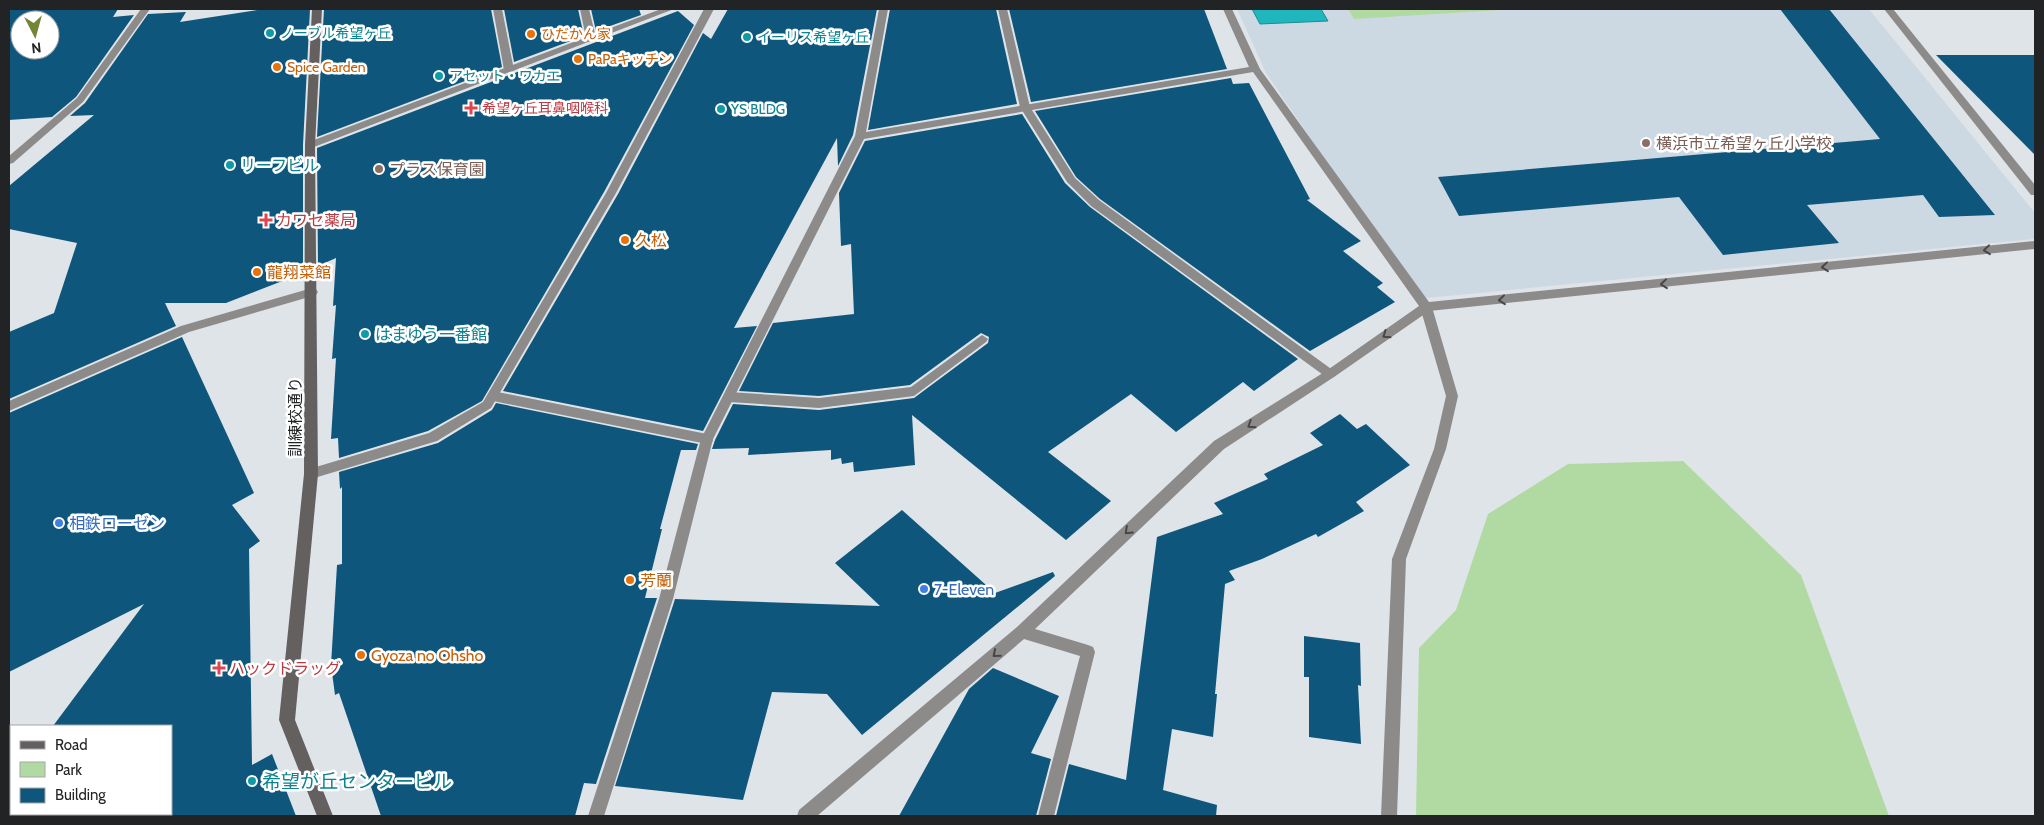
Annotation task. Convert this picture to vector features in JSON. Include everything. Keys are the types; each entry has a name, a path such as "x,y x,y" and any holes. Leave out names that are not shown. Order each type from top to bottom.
{"street":[{"path":"9,161 80,100 145,9"},
{"name":"訓練校通り","path":"317,9 310,145 312,292 310,474 286,720 325,816"},
{"path":"496,9 508,70"},
{"path":"584,9 591,38"},
{"path":"310,145 669,9"},
{"path":"310,474 433,436 487,405 611,193 709,9"},
{"path":"596,816 666,599 708,439 860,136 883,9"},
{"path":"1002,9 1025,107 1071,180 1095,203 1330,374"},
{"path":"1228,9 1254,69 1426,308 1452,396 1440,449 1398,559 1389,816"},
{"path":"1888,9 2035,192"},
{"path":"860,136 1254,69"},
{"path":"805,816 1022,632 1219,446 1330,374 1426,308 2035,245"},
{"path":"9,406 185,329 312,292"},
{"path":"729,397 819,403 914,391 982,339"},
{"path":"493,396 708,439"},
{"path":"1022,632 1088,652 1046,816"}],"shaded area":[{"name":"横浜市立希望ヶ丘小学校","path":"1237,9 1869,9 2035,213 2035,239 1427,298 1415,291 1266,73"}],"green space":[{"path":"1348,9 1517,9 1354,19"},
{"path":"1683,461 1801,575 1889,816 1416,816 1419,648 1456,610 1488,514 1568,464"}],"water":[{"path":"1252,9 1321,9 1328,21 1260,24"}],"building":[{"path":"9,9 118,9 113,17 134,15 76,97 52,117 9,120"},
{"path":"264,9 310,9 303,145 303,273 226,303 165,303 176,326 9,399 9,332 54,313 77,243 9,229 9,186 94,115 70,116 85,103 148,14 186,12 180,22"},
{"path":"324,9 491,9 502,67 317,137"},
{"path":"504,9 578,9 584,36 514,62"},
{"path":"591,9 639,9 641,15 596,31"},
{"path":"728,9 877,9 853,135 838,166 837,138 734,328 757,326 703,431 503,391 618,194 703,33 711,39"},
{"path":"890,9 996,9 1017,104 868,130"},
{"path":"1009,9 1204,9 1227,69 1031,102"},
{"path":"1780,9 1829,9 1995,215 1939,217 1923,195 1807,205 1839,243 1723,255 1679,197 1459,216 1438,177 1880,139"},
{"path":"678,11 694,25 604,192 482,401 428,431 339,458 338,438 331,439 336,358 332,359 336,305 333,306 336,258 318,266 317,148"},
{"path":"1936,55 2035,55 2035,155"},
{"path":"1231,78 1233,84 1249,83 1310,199 1307,200 1361,241 1343,251 1383,283 1377,287 1395,302 1310,351 1100,199 1076,177 1035,111"},
{"path":"1022,114 1065,183 1090,207 1298,359 1254,391 1243,382 1176,432 1131,394 1048,452 1111,501 1066,540 912,415 915,465 854,472 853,462 842,464 841,458 831,460 831,450 748,455 749,448 712,449 733,404 819,410 914,398 988,343 989,337 981,333 910,385 819,396 739,391 773,323 854,314 851,244 841,246 839,193 865,141"},
{"path":"182,337 254,493 232,505 260,541 249,549 252,765 272,754 296,816 171,816 172,725 54,725 144,604 9,672 9,413"},
{"path":"496,403 698,444 696,450 681,450 660,529 662,529 645,598 657,598 596,784 584,783 575,816 381,816 339,693 335,695 331,665 337,565 342,564 342,487 340,489 339,472 438,443 492,410"},
{"path":"1340,414 1357,429 1366,424 1410,465 1356,502 1364,511 1318,537 1316,534 1262,559 1229,571 1235,580 1225,584 1213,737 1172,729 1163,790 1217,805 1216,816 1056,816 1069,764 1126,780 1157,537 1223,514 1214,503 1268,479 1264,474 1323,445 1310,433"},
{"path":"902,510 995,593 1053,572 1055,576 862,735 827,694 772,692 743,800 615,786 675,599 880,606 835,563"},
{"path":"1304,636 1360,643 1361,686 1358,685 1361,744 1309,737 1309,677 1304,677"},
{"path":"993,668 1059,696 1031,753 1051,759 1036,816 899,816 969,689"}],"place":[{"name":"ノーブル希望ヶ丘","path":"270,33"},
{"name":"ひだかん家","path":"531,34"},
{"name":"イーリス希望ヶ丘","path":"747,37"},
{"name":"PaPaキッチン","path":"578,59"},
{"name":"Spice Garden","path":"277,67"},
{"name":"アセット・ワカエ","path":"439,76"},
{"name":"希望ヶ丘耳鼻咽喉科","path":"471,108"},
{"name":"YS BLDG","path":"721,109"},
{"name":"横浜市立希望ヶ丘小学校","path":"1646,143"},
{"name":"リーフビル","path":"230,165"},
{"name":"プラス保育園","path":"379,169"},
{"name":"カワセ薬局","path":"266,220"},
{"name":"久松","path":"625,240"},
{"name":"龍翔菜館","path":"257,272"},
{"name":"はまゆう一番館","path":"365,334"},
{"name":"相鉄ローゼン","path":"59,523"},
{"name":"芳蘭","path":"630,580"},
{"name":"7-Eleven","path":"924,589"},
{"name":"Gyoza no Ohsho","path":"361,655"},
{"name":"ハックドラッグ","path":"219,668"},
{"name":"希望が丘センタービル","path":"252,781"}]}
